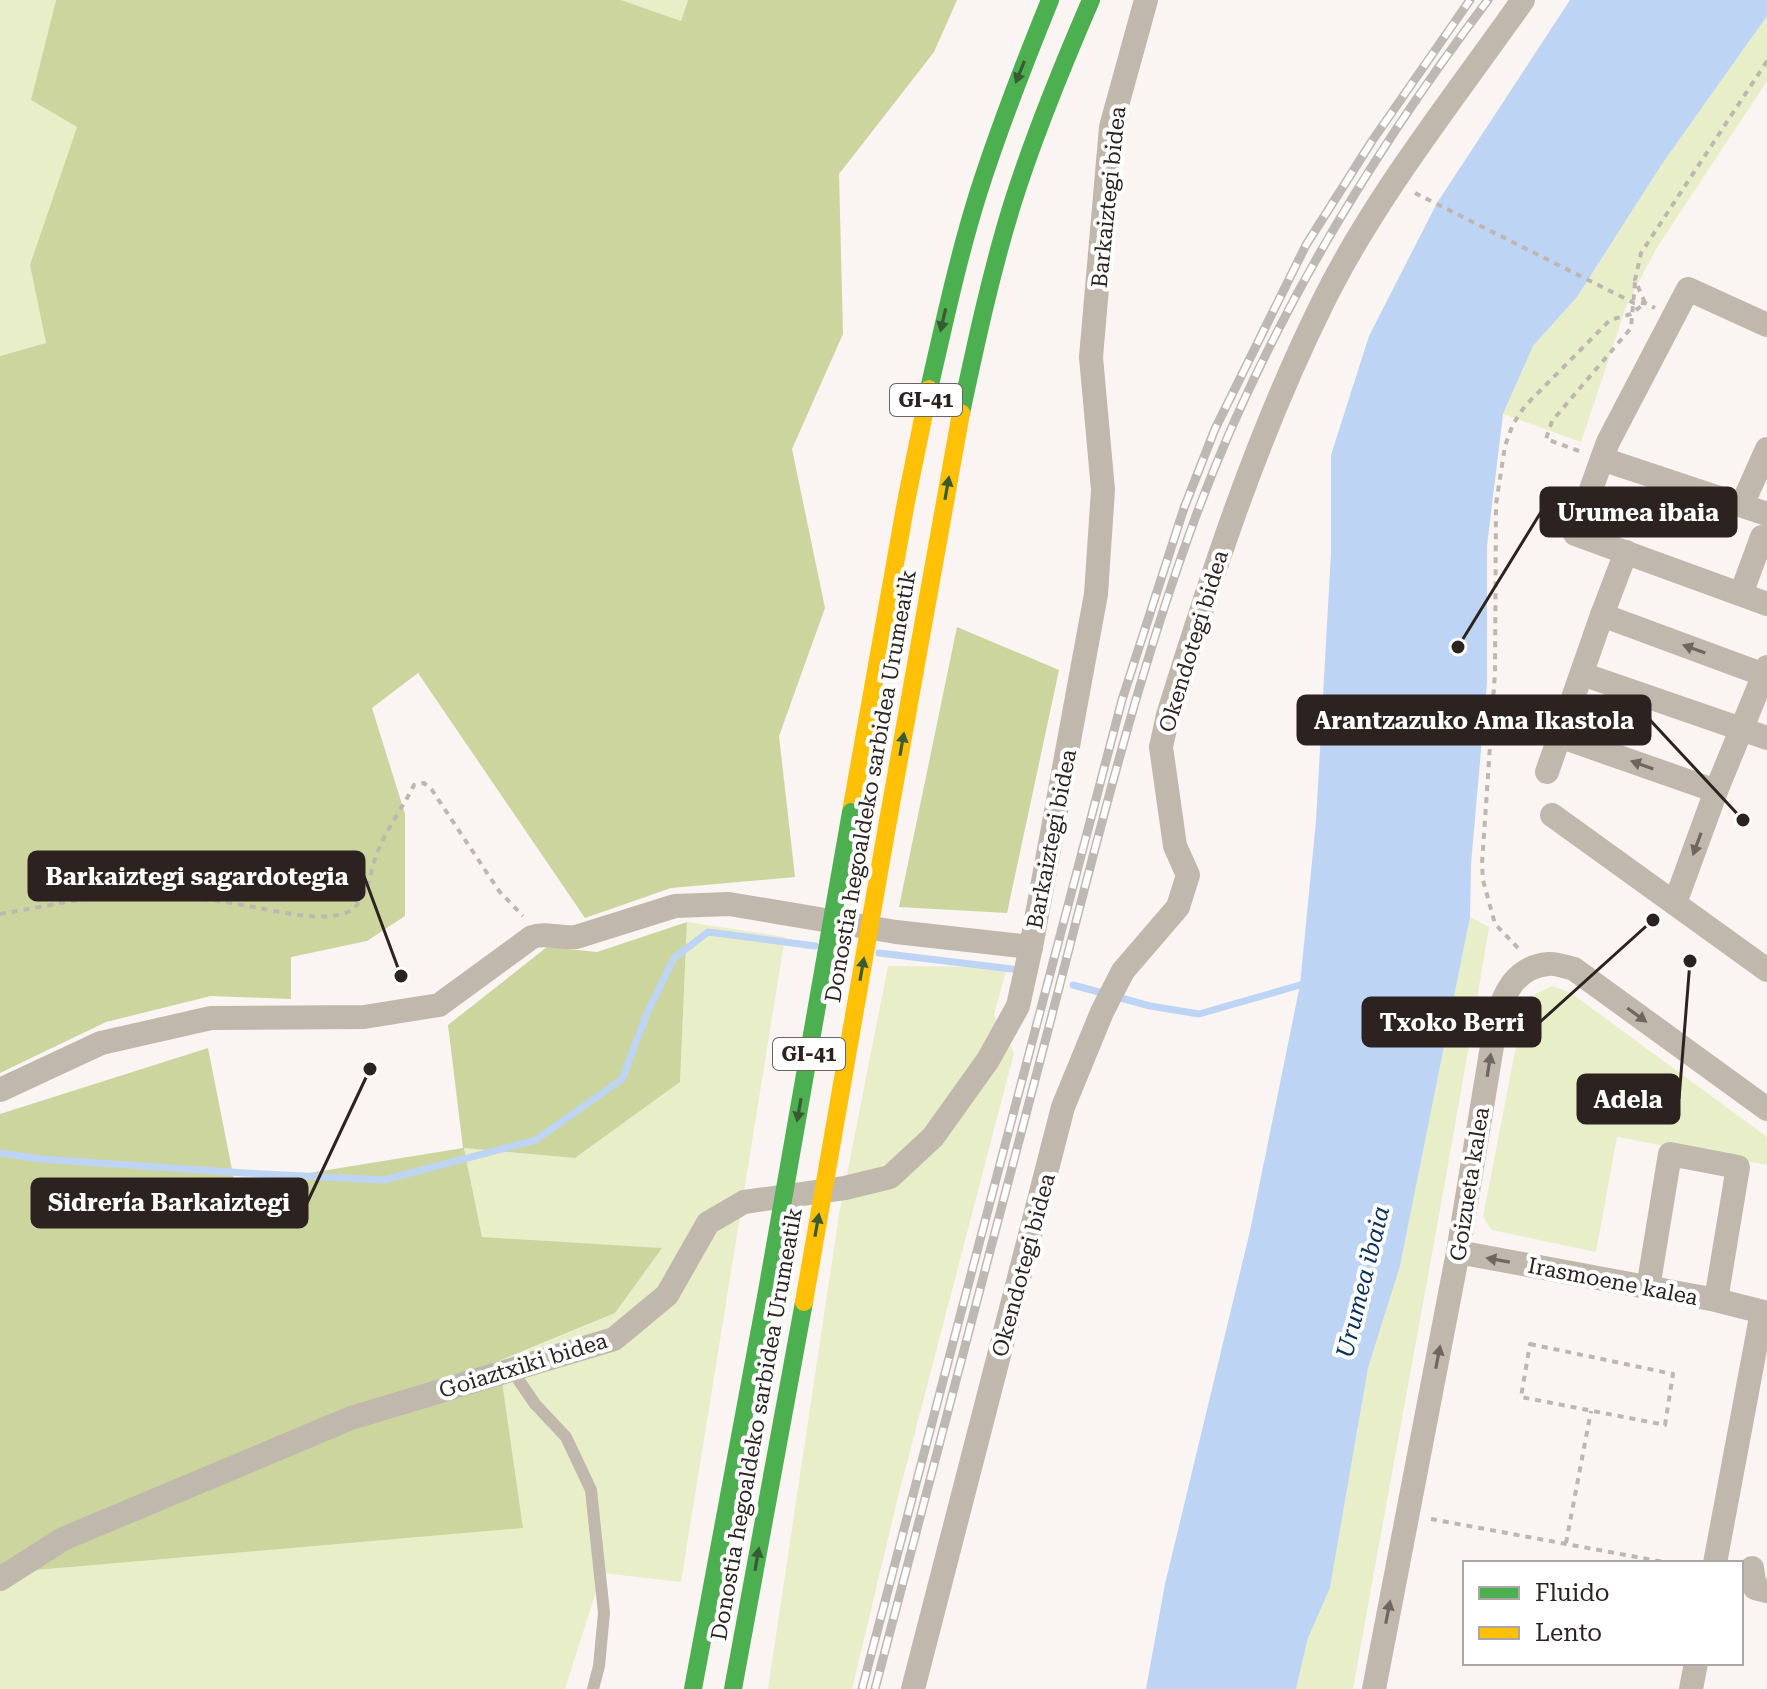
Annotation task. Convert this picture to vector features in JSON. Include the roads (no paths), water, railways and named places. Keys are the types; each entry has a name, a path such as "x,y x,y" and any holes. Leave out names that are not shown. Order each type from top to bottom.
{"highway":[{"name":"Donostia hegoaldeko sarbidea Urumeatik","path":"693,1689 932,369 956,266 981,179 1018,76 1050,0"},
{"name":"Donostia hegoaldeko sarbidea Urumeatik","path":"733,1689 954,449 993,272 1016,195 1054,89 1091,0"}],"street":[{"name":"Barkaiztegi bidea","path":"0,1090 101,1043 211,1018 364,1017 439,1005 532,937 540,934 562,939 576,937 675,906 729,904 896,932 1031,947 1096,594 1103,490 1091,357 1111,127 1146,0"},
{"name":"Okendotegi bidea","path":"913,1689 1063,1107 1102,1012 1123,971 1178,907 1188,875 1175,846 1161,747 1172,702 1235,508 1265,427 1323,301 1354,245 1523,0"},
{"path":"1767,325 1688,289 1608,442 1575,534 1767,604"},
{"path":"1742,505 1767,449"},
{"path":"1602,459 1742,505 1764,526 1741,594"},
{"path":"1547,772 1626,552"},
{"path":"1602,615 1766,673 1716,791 1675,903"},
{"path":"1582,674 1767,738"},
{"path":"1559,736 1716,791"},
{"path":"1552,815 1767,970"},
{"name":"Goiaztxiki bidea","path":"0,1579 63,1539 351,1418 614,1339 667,1295 708,1223 744,1202 845,1188 890,1177 933,1137 988,1060 1018,1006 1031,947"},
{"name":"Goizueta kalea","path":"1374,1689 1458,1252 1499,1010 1515,978 1550,963 1574,969 1767,1109"},
{"path":"1648,1288 1670,1154 1738,1167 1716,1300"},
{"name":"Irasmoene kalea","path":"1458,1252 1716,1300 1764,1312"},
{"path":"1715,1561 1764,1312"},
{"path":"1752,1568 1755,1588 1767,1591"},
{"path":"1691,1689 1696,1665"}],"lane":[{"path":"511,1369 535,1404 566,1437 591,1490 604,1613 599,1666 593,1689"}],"water":[{"path":"1570,0 1767,0 1767,16 1662,164 1577,297 1533,346 1503,414 1487,546 1487,682 1471,864 1470,917 1400,1266 1368,1368 1330,1588 1308,1638 1296,1689 1146,1689 1165,1584 1250,1231 1300,985 1316,821 1331,553 1331,455 1369,336 1437,203"}],"waterway":[{"path":"0,1153 41,1159 384,1180 536,1140 622,1079 648,1011 674,958 708,932 815,946"},
{"path":"879,953 1012,969"},
{"path":"1073,985 1150,1006 1199,1014 1307,983"}],"railway":[{"path":"862,1689 1122,700 1184,508 1215,429 1306,245 1372,141 1470,0"},
{"path":"875,1689 1115,773 1153,642 1197,513 1255,377 1324,246 1402,120 1488,0"}],"place":[{"name":"Urumea ibaia","path":"1458,647"},
{"name":"Arantzazuko Ama Ikastola","path":"1743,820"},
{"name":"Txoko Berri","path":"1653,920"},
{"name":"Adela","path":"1690,961"},
{"name":"Barkaiztegi sagardotegia","path":"401,976"},
{"name":"Sidrería Barkaiztegi","path":"370,1069"}]}
